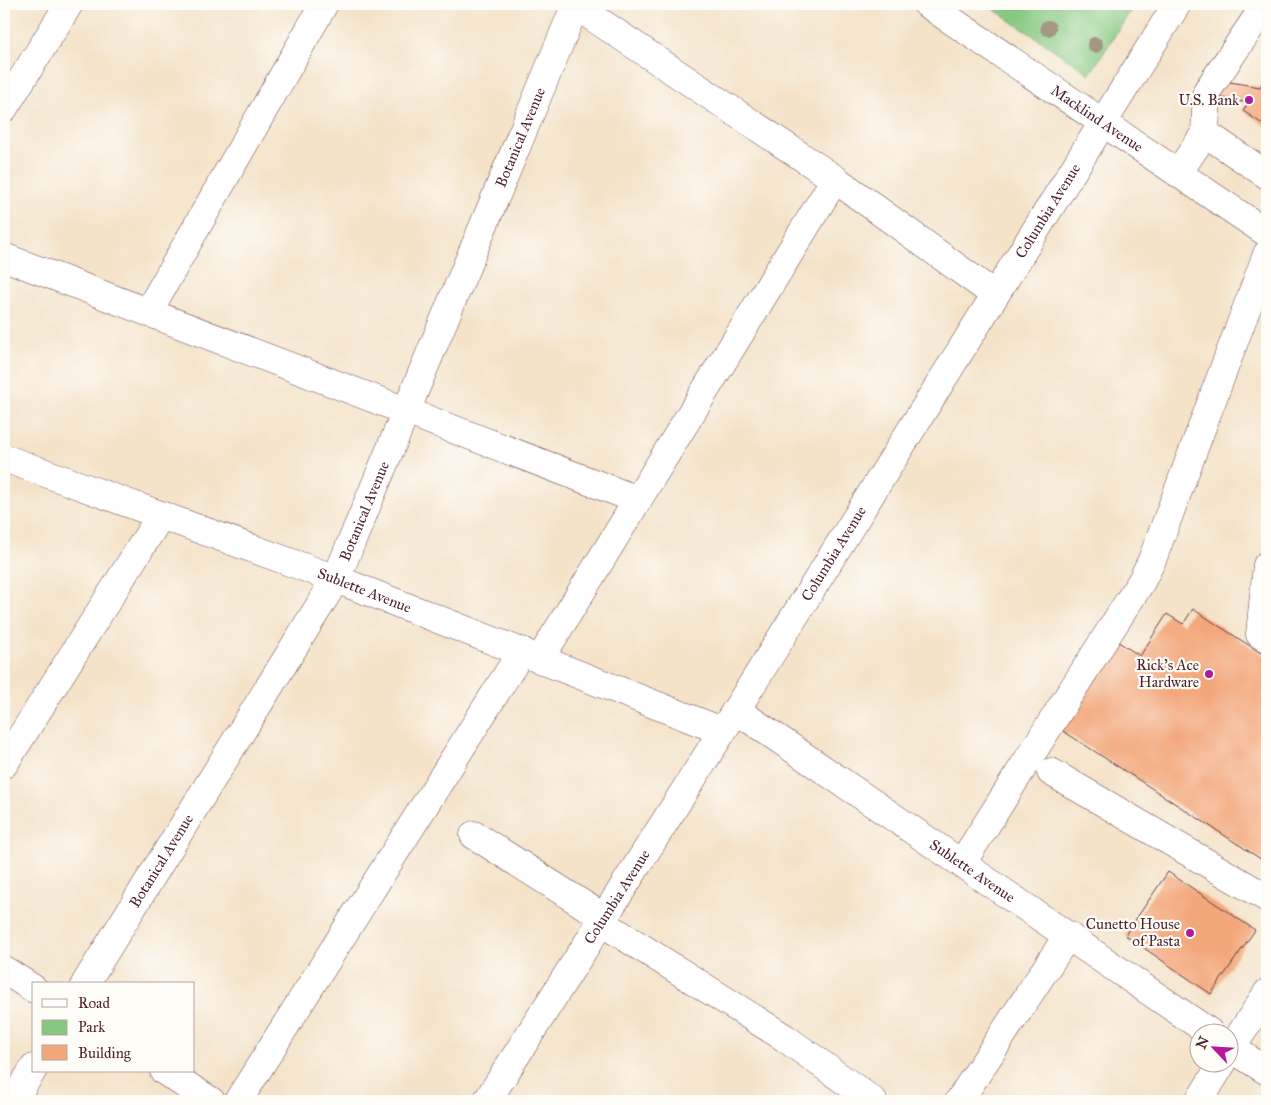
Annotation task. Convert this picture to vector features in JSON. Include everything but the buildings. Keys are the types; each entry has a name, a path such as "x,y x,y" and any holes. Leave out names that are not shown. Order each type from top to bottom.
{"street":[{"path":"4,108 69,4"},
{"path":"148,312 324,4"},
{"path":"575,4 835,179 995,295"},
{"name":"Botanical Avenue","path":"87,982 336,579 575,4"},
{"name":"Macklind Avenue","path":"927,4 1267,233"},
{"name":"Columbia Avenue","path":"487,1101 729,720 1177,4"},
{"path":"1178,173 1205,133 1207,91 1266,4"},
{"path":"1205,133 1267,175"},
{"path":"238,1101 531,655 638,500 835,179"},
{"path":"962,863 1141,582 1152,560 1267,254"},
{"path":"4,257 638,500"},
{"name":"Sublette Avenue","path":"4,458 336,579 531,655 729,720 962,863 1194,1022"},
{"path":"4,764 160,515"},
{"path":"1267,565 1260,634 1267,638"},
{"path":"1051,772 1267,898"},
{"path":"474,835 784,1038 873,1101"},
{"path":"959,1101 1068,935"},
{"path":"4,970 32,988"},
{"path":"1238,1038 1267,993"},
{"path":"1238,1058 1267,1071"},
{"path":"13,1101 32,1071"},
{"path":"166,1072 211,1101"},
{"path":"1199,1101 1217,1072"}],"green space":[{"path":"986,4 1135,4 1090,74"}],"place":[{"name":"U.S. Bank","path":"1249,100"},
{"name":"Rick's Ace Hardware","path":"1209,674"},
{"name":"Cunetto House of Pasta","path":"1190,933"}]}
